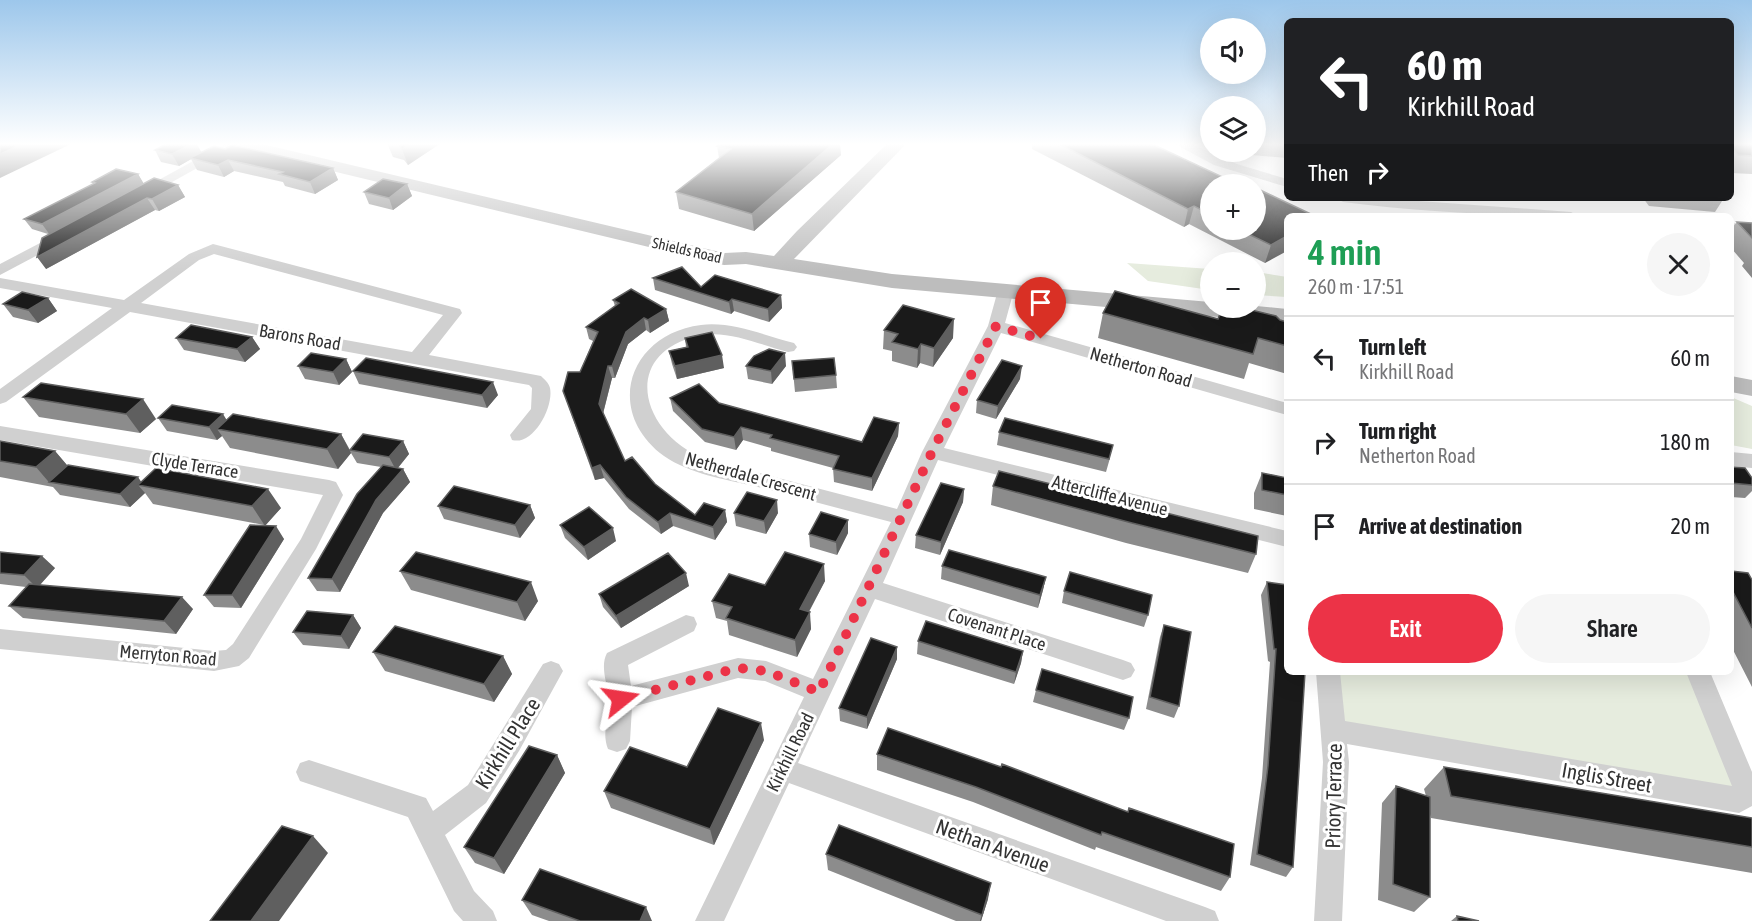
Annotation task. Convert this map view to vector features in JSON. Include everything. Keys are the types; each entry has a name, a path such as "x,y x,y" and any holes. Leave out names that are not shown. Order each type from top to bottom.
{"main road":[{"name":"Shields Road","path":"417,186 724,259 746,258"},
{"name":"Shields Road","path":"479,186 731,250 746,258"},
{"path":"778,265 804,235 854,186"},
{"path":"746,258 778,265 892,280 1284,316"},
{"path":"1734,385 1752,388"}],"street":[{"path":"134,198 156,186"},
{"path":"1367,201 1406,206 1522,213"},
{"path":"1734,227 1752,228"},
{"path":"0,270 73,231"},
{"path":"0,398 194,257 213,249 454,313 417,358"},
{"name":"Barons Road","path":"0,283 535,380 541,387 540,410 519,435"},
{"name":"Kirkhill Road","path":"709,921 870,588 932,452 996,326 1006,290"},
{"name":"Netherton Road","path":"996,326 1284,408"},
{"name":"Netherdale Crescent","path":"788,347 717,329 699,330 675,338 657,351 640,375 639,396 654,436 679,456 711,467 903,518"},
{"name":"Clyde Terrace","path":"0,433 329,487 333,495 309,543"},
{"name":"Attercliffe Avenue","path":"932,452 1284,538"},
{"path":"1734,459 1752,461"},
{"name":"Merryton Road","path":"0,639 214,661 231,659 241,651 309,543"},
{"name":"Covenant Place","path":"870,588 1123,670"},
{"path":"617,741 621,699 615,660 686,624"},
{"path":"621,699 738,668 766,671 819,692"},
{"name":"Kirkhill Place","path":"428,831 477,794 510,743 551,671"},
{"name":"Priory Terrace","path":"1328,675 1336,762 1328,921"},
{"name":"Inglis Street","path":"1334,730 1739,800 1748,793 1699,675"},
{"name":"Nethan Avenue","path":"782,769 1205,921"},
{"path":"309,772 417,807 464,902 483,921"}],"shaded area":[{"path":"1127,263 1200,268 1200,289 1148,281"},
{"path":"1266,274 1284,277 1284,297 1266,296"},
{"path":"1734,398 1752,406 1752,449 1734,446"},
{"path":"1333,675 1693,675 1740,788 1339,726"}],"building":[{"path":"89,186 115,186 42,224 24,219"},
{"path":"139,186 176,186 152,199 147,198 37,257 42,238"},
{"path":"373,186 404,186 389,198 364,192"},
{"path":"684,186 784,186 752,214 676,192"},
{"path":"1142,186 1200,186 1200,209 1194,206 1188,209"},
{"path":"1266,193 1309,213 1284,213 1284,238 1271,245 1261,240 1266,240"},
{"path":"1737,222 1752,223 1752,238"},
{"path":"682,267 701,287 715,275 781,295 768,309 732,299 729,302 653,278"},
{"path":"631,289 666,309 648,320 644,318 626,332 612,366 608,366 599,404 625,461 632,457 655,484 695,515 704,503 725,510 713,527 670,513 658,522 626,497 600,465 592,468 563,391 568,372 580,372 598,332 586,327 619,303 613,300"},
{"path":"1115,291 1200,314 1200,318 1266,318 1266,314 1284,321 1284,345 1258,338 1253,354 1103,313"},
{"path":"22,292 48,298 28,310 3,304"},
{"path":"903,305 954,319 934,348 921,344 918,349 892,342 898,334 884,330"},
{"path":"191,325 252,337 237,349 176,338"},
{"path":"712,332 722,355 675,366 669,351 688,347 685,338"},
{"path":"769,349 785,353 771,371 746,366 754,356"},
{"path":"311,353 346,359 333,372 298,366"},
{"path":"366,358 493,382 482,395 353,371"},
{"path":"834,358 836,375 794,379 792,361"},
{"path":"1002,360 1022,366 998,406 977,400"},
{"path":"41,383 143,399 126,414 23,397"},
{"path":"699,384 719,403 862,442 874,417 899,423 872,478 833,469 839,456 770,438 772,435 741,427 734,437 702,429 670,398"},
{"path":"172,405 223,414 209,427 158,418"},
{"path":"233,414 341,434 327,449 217,429"},
{"path":"1005,418 1113,445 1109,459 999,432"},
{"path":"363,434 403,441 389,457 350,450"},
{"path":"0,441 55,451 36,467 0,461"},
{"path":"68,465 138,477 120,494 49,482"},
{"path":"383,465 403,469 376,500 332,579 308,578 357,494"},
{"path":"1734,467 1745,468 1752,478 1752,485 1734,483"},
{"path":"156,468 268,489 252,506 138,485"},
{"path":"999,471 1258,536 1256,554 993,486"},
{"path":"1262,473 1284,477 1284,494 1262,490"},
{"path":"941,483 964,489 941,542 916,535"},
{"path":"454,486 530,505 515,525 438,506"},
{"path":"747,492 777,500 764,521 734,513"},
{"path":"589,507 613,528 584,547 560,525"},
{"path":"821,512 848,520 836,542 809,534"},
{"path":"250,525 276,526 232,595 204,595"},
{"path":"949,550 1046,577 1040,595 942,566"},
{"path":"0,552 42,556 24,575 0,573"},
{"path":"416,552 531,582 517,602 400,571"},
{"path":"785,552 824,564 800,609 810,612 795,640 726,618 732,607 712,601 729,574 765,585"},
{"path":"668,553 686,573 616,616 599,594"},
{"path":"1734,571 1748,573 1752,580 1752,628 1734,594"},
{"path":"1070,572 1152,595 1148,615 1064,591"},
{"path":"1267,582 1284,585 1284,675 1305,675 1293,867 1257,854 1268,766 1276,649 1274,649"},
{"path":"29,584 182,597 164,621 9,606"},
{"path":"307,611 353,615 341,636 293,632"},
{"path":"926,621 1023,651 1016,672 918,641"},
{"path":"1164,625 1191,632 1179,706 1150,697"},
{"path":"395,626 503,656 484,684 373,652"},
{"path":"871,638 897,647 867,717 839,708"},
{"path":"1042,669 1133,697 1129,718 1036,690"},
{"path":"718,708 761,723 710,829 604,791 630,747 687,767"},
{"path":"888,728 1001,767 1002,764 1128,812 1129,808 1234,844 1230,877 1102,832 1101,835 976,787 877,754"},
{"path":"529,746 557,755 494,858 464,847"},
{"path":"1444,767 1752,818 1752,847 1451,796"},
{"path":"1396,786 1430,797 1430,897 1393,884"},
{"path":"839,825 991,883 982,915 826,854"},
{"path":"282,826 313,836 251,921 210,921"},
{"path":"540,869 646,907 640,921 580,921 522,900"},
{"path":"1457,916 1479,921 1458,921"}],"route":[{"path":"621,699 738,668 766,671 819,692 903,518 932,452 996,326 1041,339"}]}
